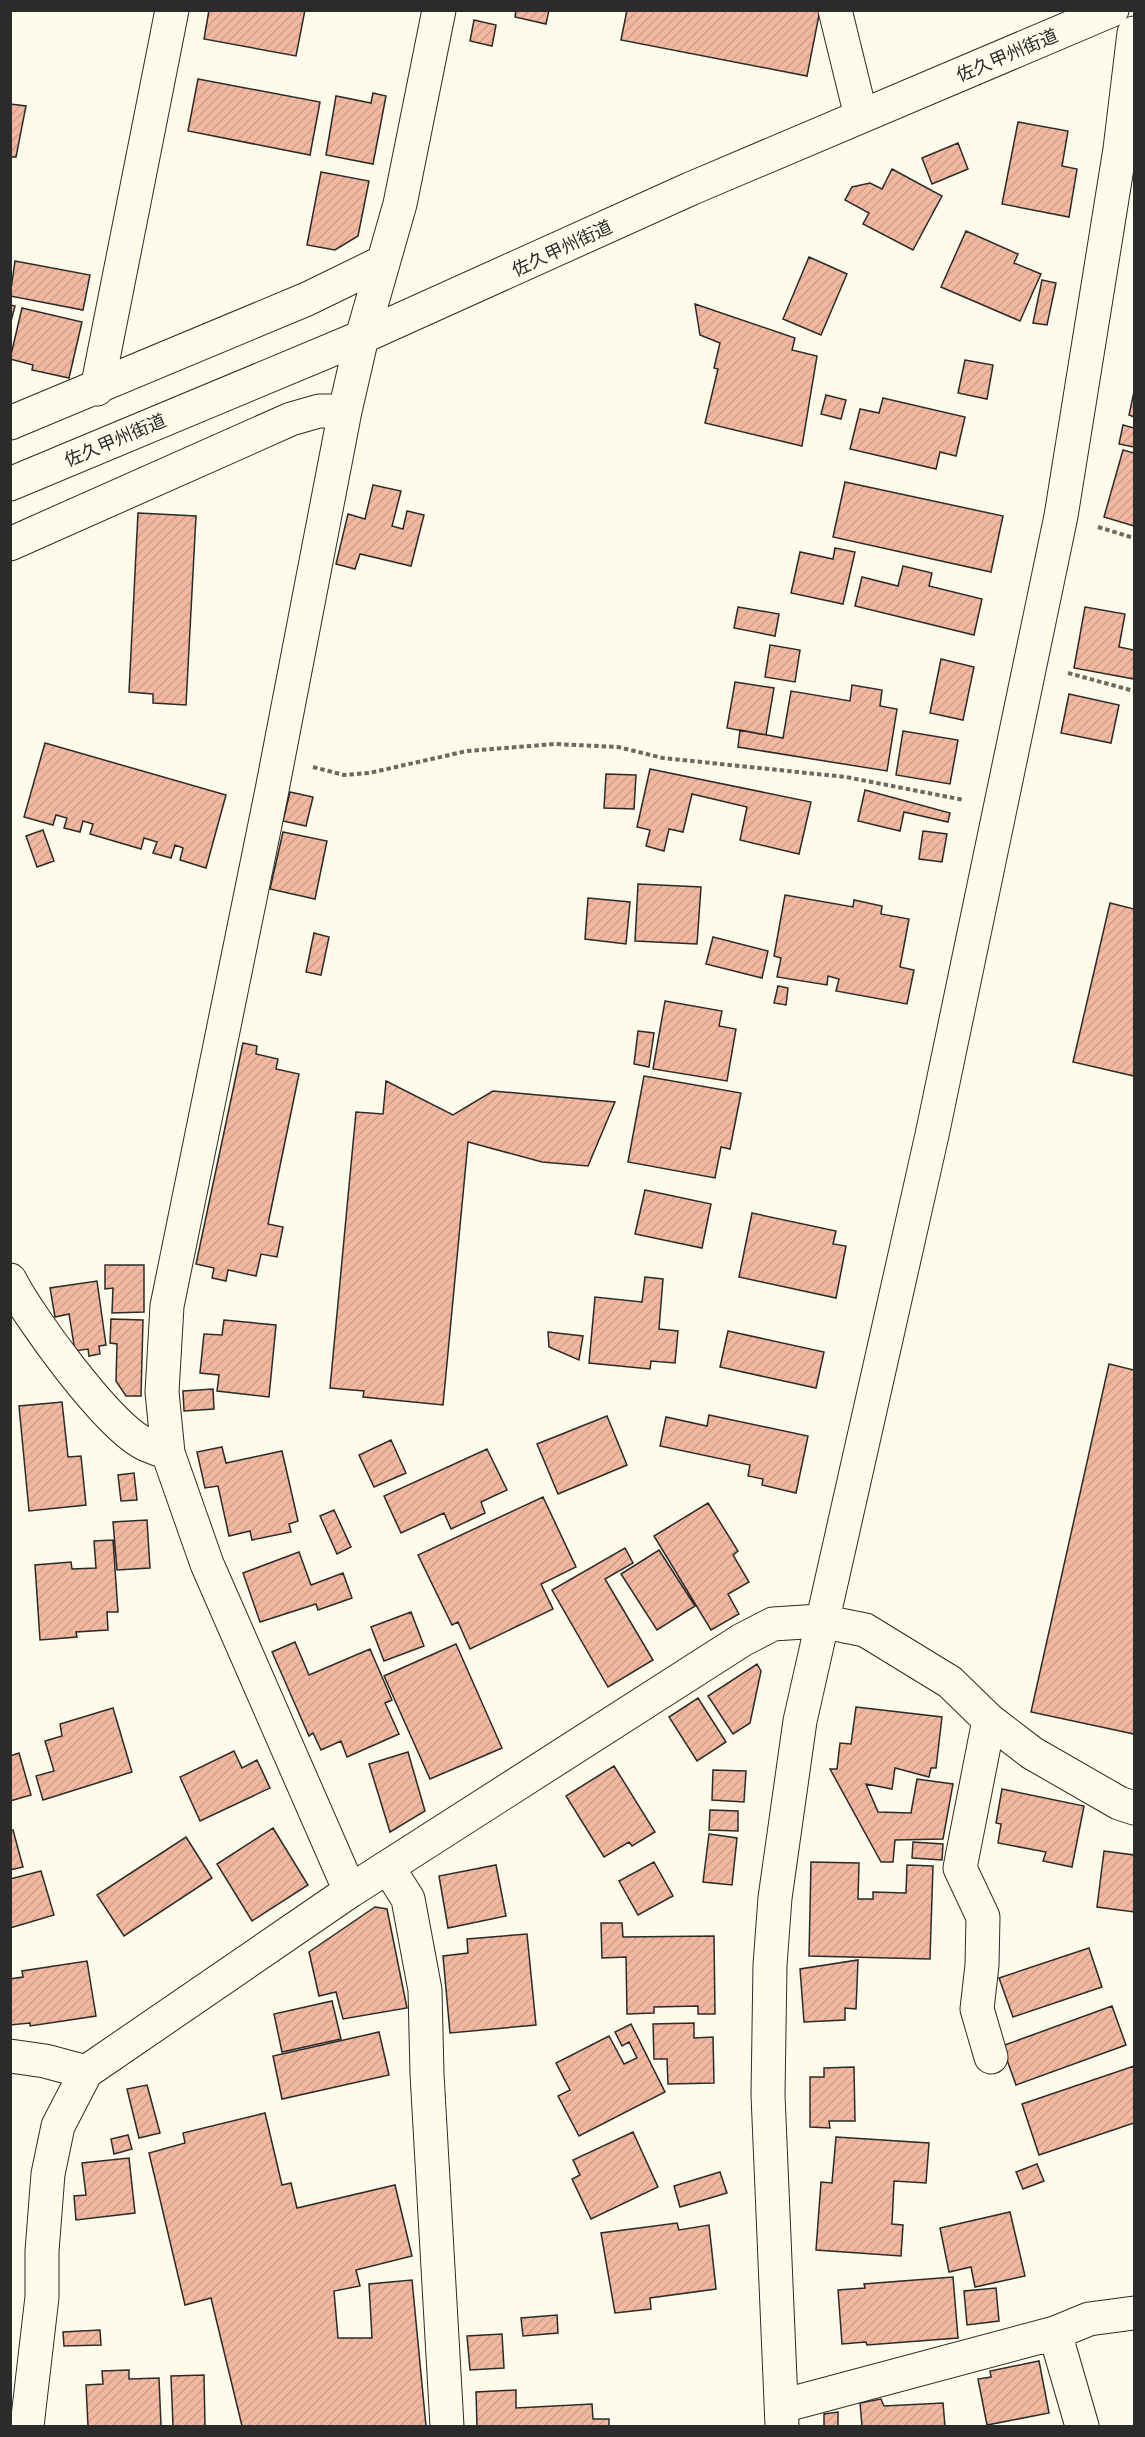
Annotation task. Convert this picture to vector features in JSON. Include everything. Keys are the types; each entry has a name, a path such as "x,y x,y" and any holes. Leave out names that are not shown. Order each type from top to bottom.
{"main road":[{"path":"97,389 172,10"},
{"path":"350,1891 207,1564 168,1453 162,1392 167,1306 278,758 345,411 362,337 400,204 439,10"},
{"path":"835,10 861,116"},
{"name":"佐久甲州街道","path":"10,484 362,337 690,189 1112,10"},
{"path":"1134,33 1118,161 1061,516 879,1376 820,1621 800,1721 775,1898 770,1965 768,2095 782,2416 1055,2333 1089,2319 1134,2313"},
{"path":"10,423 97,389 307,299 384,262"},
{"path":"10,544 291,419 319,411 345,411"},
{"path":"10,1280 56,1347 109,1416 142,1443 168,1453"},
{"path":"27,2427 42,2297 42,2251 48,2174 58,2126 86,2072 350,1891 389,1869 742,1640 773,1624 820,1621 865,1630 950,1682 989,1720 1032,1753 1119,1803 1134,1808"},
{"path":"989,1720 960,1868 983,1917 982,1965 977,2009 991,2057"},
{"path":"389,1869 408,1899 424,1990 447,2427"},
{"path":"10,2056 45,2061 86,2072"},
{"path":"1055,2333 1082,2427"}],"path":[{"path":"1029,664 1134,691"},
{"path":"278,758 344,775 369,773 467,751 555,744 618,747 663,758 846,777 1000,808"}],"building":[{"path":"209,10 305,10 296,56 204,39"},
{"path":"516,10 549,10 546,24 515,17"},
{"path":"627,10 820,10 807,76 621,40"},
{"path":"474,20 496,25 492,46 470,41"},
{"path":"198,79 320,102 310,155 188,131"},
{"path":"373,93 386,96 373,164 326,155 336,96 371,103"},
{"path":"10,104 26,106 16,157 10,157"},
{"path":"1018,122 1068,131 1062,166 1077,169 1069,217 1002,204"},
{"path":"958,143 968,169 932,184 922,158"},
{"path":"892,169 942,196 913,250 863,224 869,213 845,200 852,187 870,183 882,189"},
{"path":"321,172 369,181 358,236 335,250 307,245"},
{"path":"966,231 1018,254 1014,263 1041,274 1020,321 941,287"},
{"path":"809,257 847,274 821,335 783,319"},
{"path":"15,261 90,275 83,310 10,296"},
{"path":"1042,280 1056,283 1047,325 1033,323"},
{"path":"695,304 795,338 792,350 817,356 802,446 705,423 718,369 714,368 720,343 700,335"},
{"path":"10,305 15,306 10,325"},
{"path":"22,308 82,322 69,378 32,370 33,365 10,359"},
{"path":"965,360 993,365 987,399 958,393"},
{"path":"1134,392 1134,417 1129,415"},
{"path":"826,395 846,400 841,419 821,414"},
{"path":"883,398 965,417 956,456 940,452 936,469 850,449 860,409 879,413"},
{"path":"1123,425 1134,428 1134,447 1119,444"},
{"path":"1123,450 1134,453 1134,526 1104,517"},
{"path":"845,482 1003,516 991,572 833,537"},
{"path":"373,485 401,491 392,526 403,529 407,511 424,515 411,566 360,554 355,569 336,564 348,514 365,519"},
{"path":"138,513 196,516 186,705 153,703 153,694 129,692"},
{"path":"835,548 855,552 843,604 791,593 800,552 833,559"},
{"path":"903,566 932,573 929,586 982,599 974,635 855,606 862,577 898,586"},
{"path":"738,607 779,614 775,636 734,628"},
{"path":"1085,607 1125,614 1119,647 1134,650 1134,679 1074,668"},
{"path":"770,645 800,650 795,682 765,677"},
{"path":"941,659 974,667 963,720 930,713"},
{"path":"735,682 774,688 766,735 727,728"},
{"path":"852,685 882,690 880,706 897,709 887,771 738,747 740,730 783,738 791,691 850,701"},
{"path":"1069,694 1119,705 1111,743 1061,733"},
{"path":"903,731 958,740 950,784 896,775"},
{"path":"45,743 226,795 206,868 180,860 183,848 175,845 171,858 153,853 157,842 144,838 141,849 90,834 93,824 83,821 80,832 64,828 67,818 56,815 53,825 24,817"},
{"path":"650,769 811,802 799,854 740,840 747,807 692,794 683,832 669,829 664,851 646,846 650,830 637,827"},
{"path":"606,774 636,775 634,809 604,808"},
{"path":"865,790 950,813 948,822 904,812 900,831 858,821"},
{"path":"290,792 313,797 306,826 283,821"},
{"path":"43,830 54,861 37,867 26,836"},
{"path":"923,831 947,834 942,862 919,859"},
{"path":"283,832 327,841 315,899 270,889"},
{"path":"638,884 701,887 697,944 635,941"},
{"path":"785,895 853,907 854,900 882,906 881,914 909,919 900,967 914,970 907,1004 836,991 839,979 828,976 827,985 777,977 781,958 774,956"},
{"path":"588,898 630,902 626,944 585,939"},
{"path":"1110,903 1134,909 1134,1076 1073,1062"},
{"path":"314,933 329,937 321,975 306,972"},
{"path":"713,937 768,951 762,978 706,964"},
{"path":"778,986 788,988 786,1005 774,1003"},
{"path":"665,1001 722,1011 719,1026 736,1029 727,1081 653,1069"},
{"path":"638,1031 654,1033 649,1067 634,1064"},
{"path":"243,1043 257,1046 256,1054 278,1059 276,1069 299,1074 268,1224 283,1227 277,1257 261,1254 256,1276 228,1270 226,1281 212,1278 214,1268 196,1264"},
{"path":"644,1076 741,1093 730,1149 721,1147 715,1178 628,1162"},
{"path":"386,1081 453,1115 493,1091 615,1102 588,1166 542,1162 468,1142 443,1405 363,1397 364,1391 330,1388 356,1112 383,1114"},
{"path":"645,1190 711,1204 702,1248 635,1234"},
{"path":"752,1213 836,1231 833,1244 846,1246 836,1298 739,1277"},
{"path":"105,1265 144,1265 144,1312 112,1313 113,1288 105,1289"},
{"path":"645,1277 663,1279 659,1329 678,1331 675,1363 651,1361 650,1369 589,1363 595,1297 642,1302"},
{"path":"97,1281 106,1345 99,1346 100,1354 89,1356 88,1349 75,1351 69,1314 55,1317 50,1288"},
{"path":"111,1319 143,1320 141,1396 126,1396 116,1381 117,1344 110,1343"},
{"path":"224,1320 276,1325 269,1397 217,1391 219,1375 200,1373 204,1334 222,1335"},
{"path":"728,1331 824,1352 816,1388 720,1367"},
{"path":"548,1332 583,1336 579,1360 549,1347"},
{"path":"1109,1364 1134,1370 1134,1734 1031,1712"},
{"path":"213,1389 214,1409 184,1411 183,1391"},
{"path":"62,1402 68,1457 81,1456 86,1505 29,1511 19,1406"},
{"path":"709,1415 808,1436 796,1493 762,1485 763,1479 748,1476 750,1465 660,1446 666,1417 707,1426"},
{"path":"607,1416 627,1465 558,1494 537,1444"},
{"path":"391,1440 406,1473 374,1487 359,1455"},
{"path":"222,1447 226,1463 282,1451 298,1521 289,1524 291,1532 252,1540 250,1531 229,1536 218,1486 205,1488 197,1452"},
{"path":"487,1449 507,1490 481,1502 485,1513 451,1529 444,1513 401,1533 384,1496"},
{"path":"134,1473 137,1500 121,1501 118,1475"},
{"path":"543,1497 576,1567 541,1584 553,1609 470,1649 458,1622 452,1625 418,1555"},
{"path":"708,1503 738,1551 733,1555 749,1582 728,1594 739,1614 711,1630 654,1536"},
{"path":"334,1510 351,1547 337,1554 320,1516"},
{"path":"147,1520 150,1568 117,1570 113,1522"},
{"path":"113,1540 118,1612 107,1612 108,1630 76,1632 77,1637 40,1640 35,1565 71,1562 72,1569 96,1568 94,1541"},
{"path":"625,1548 633,1563 605,1579 653,1660 608,1687 552,1590"},
{"path":"659,1550 695,1606 657,1630 621,1574"},
{"path":"299,1552 311,1585 343,1573 352,1598 318,1610 316,1604 260,1622 243,1573"},
{"path":"411,1612 424,1646 384,1661 371,1627"},
{"path":"295,1642 309,1675 370,1649 392,1700 385,1703 399,1734 347,1757 341,1741 321,1750 313,1733 309,1736 272,1652"},
{"path":"456,1644 502,1748 430,1779 384,1676"},
{"path":"757,1664 761,1671 750,1723 733,1734 708,1696"},
{"path":"698,1698 726,1742 697,1761 669,1717"},
{"path":"856,1707 942,1717 936,1768 931,1768 929,1777 895,1768 892,1789 866,1784 878,1812 911,1813 917,1779 953,1784 943,1839 895,1840 893,1862 881,1862 830,1769 837,1769 840,1743 851,1744"},
{"path":"113,1708 132,1772 43,1800 36,1776 54,1771 45,1741 62,1736 60,1724"},
{"path":"234,1751 242,1768 257,1760 270,1788 200,1821 180,1777"},
{"path":"408,1752 425,1811 390,1832 369,1764"},
{"path":"19,1753 31,1795 10,1801 10,1756"},
{"path":"614,1766 655,1832 632,1846 629,1842 604,1857 566,1796"},
{"path":"713,1770 746,1771 744,1802 712,1800"},
{"path":"1002,1789 1084,1806 1072,1867 1043,1861 1046,1852 998,1843 1001,1824 996,1823"},
{"path":"710,1810 738,1811 738,1831 709,1830"},
{"path":"273,1828 308,1885 252,1921 217,1864"},
{"path":"10,1830 13,1830 23,1867 10,1870"},
{"path":"709,1834 737,1838 732,1885 703,1882"},
{"path":"186,1837 212,1878 124,1936 97,1895"},
{"path":"913,1842 943,1844 942,1860 912,1858"},
{"path":"1104,1851 1134,1855 1134,1912 1097,1907"},
{"path":"654,1862 673,1896 638,1915 619,1881"},
{"path":"811,1862 859,1863 858,1899 873,1899 873,1892 906,1893 907,1865 933,1866 930,1959 809,1956"},
{"path":"496,1865 506,1916 448,1928 439,1876"},
{"path":"41,1871 54,1915 10,1928 10,1879"},
{"path":"375,1907 387,1909 407,2008 343,2019 336,1992 319,1996 309,1952"},
{"path":"601,1923 622,1923 623,1937 714,1936 715,2014 698,2014 698,2006 654,2007 654,2013 627,2014 626,1957 602,1958"},
{"path":"527,1934 536,2025 450,2033 443,1956 468,1953 467,1939"},
{"path":"1089,1948 1102,1987 1013,2017 999,1978"},
{"path":"858,1960 856,2009 845,2008 845,2020 804,2022 800,1969"},
{"path":"87,1961 96,2016 30,2026 30,2023 10,2025 10,1979 23,1977 22,1971"},
{"path":"332,2001 341,2039 282,2052 274,2014"},
{"path":"1112,2006 1126,2045 1016,2085 1002,2046"},
{"path":"694,2023 694,2038 713,2037 714,2083 668,2084 667,2059 654,2059 653,2024"},
{"path":"631,2024 665,2092 579,2136 558,2096 570,2090 556,2063 609,2036 624,2064 637,2058 629,2042 622,2046 615,2032"},
{"path":"379,2032 389,2075 282,2099 273,2056"},
{"path":"1134,2066 1134,2123 1039,2155 1022,2104"},
{"path":"854,2067 855,2121 829,2121 830,2128 810,2127 810,2077 824,2077 824,2068"},
{"path":"147,2085 160,2133 139,2138 127,2089"},
{"path":"265,2113 282,2185 291,2183 297,2208 395,2185 412,2256 356,2270 360,2286 334,2291 338,2338 372,2338 369,2284 412,2280 426,2426 242,2426 211,2298 185,2305 149,2153 185,2143 183,2133"},
{"path":"633,2132 658,2187 591,2219 572,2179 580,2175 573,2160"},
{"path":"128,2135 132,2149 114,2154 111,2139"},
{"path":"836,2137 929,2143 926,2183 894,2181 892,2224 903,2225 901,2256 816,2250 821,2182 832,2183"},
{"path":"129,2158 135,2213 76,2220 74,2196 86,2195 82,2163"},
{"path":"1037,2164 1044,2181 1023,2189 1016,2172"},
{"path":"720,2172 727,2193 680,2207 674,2186"},
{"path":"1010,2212 1025,2276 975,2287 971,2267 949,2272 940,2228"},
{"path":"677,2223 679,2230 709,2225 716,2289 650,2298 651,2309 615,2313 601,2233"},
{"path":"953,2277 958,2338 867,2345 866,2342 842,2344 838,2290 865,2288 864,2284"},
{"path":"996,2288 999,2321 967,2325 964,2291"},
{"path":"557,2315 558,2333 523,2336 521,2318"},
{"path":"100,2330 101,2345 64,2346 63,2332"},
{"path":"502,2334 504,2368 470,2370 467,2336"},
{"path":"1039,2361 1049,2413 987,2425 978,2379 991,2377 990,2371"},
{"path":"129,2370 129,2379 159,2378 161,2426 88,2426 86,2385 103,2384 102,2371"},
{"path":"204,2375 205,2426 173,2426 171,2376"},
{"path":"516,2390 516,2408 592,2404 593,2419 609,2419 609,2426 477,2426 476,2392"},
{"path":"881,2399 884,2406 943,2403 945,2426 862,2426 860,2403"},
{"path":"838,2412 838,2426 824,2426 824,2414"}]}
